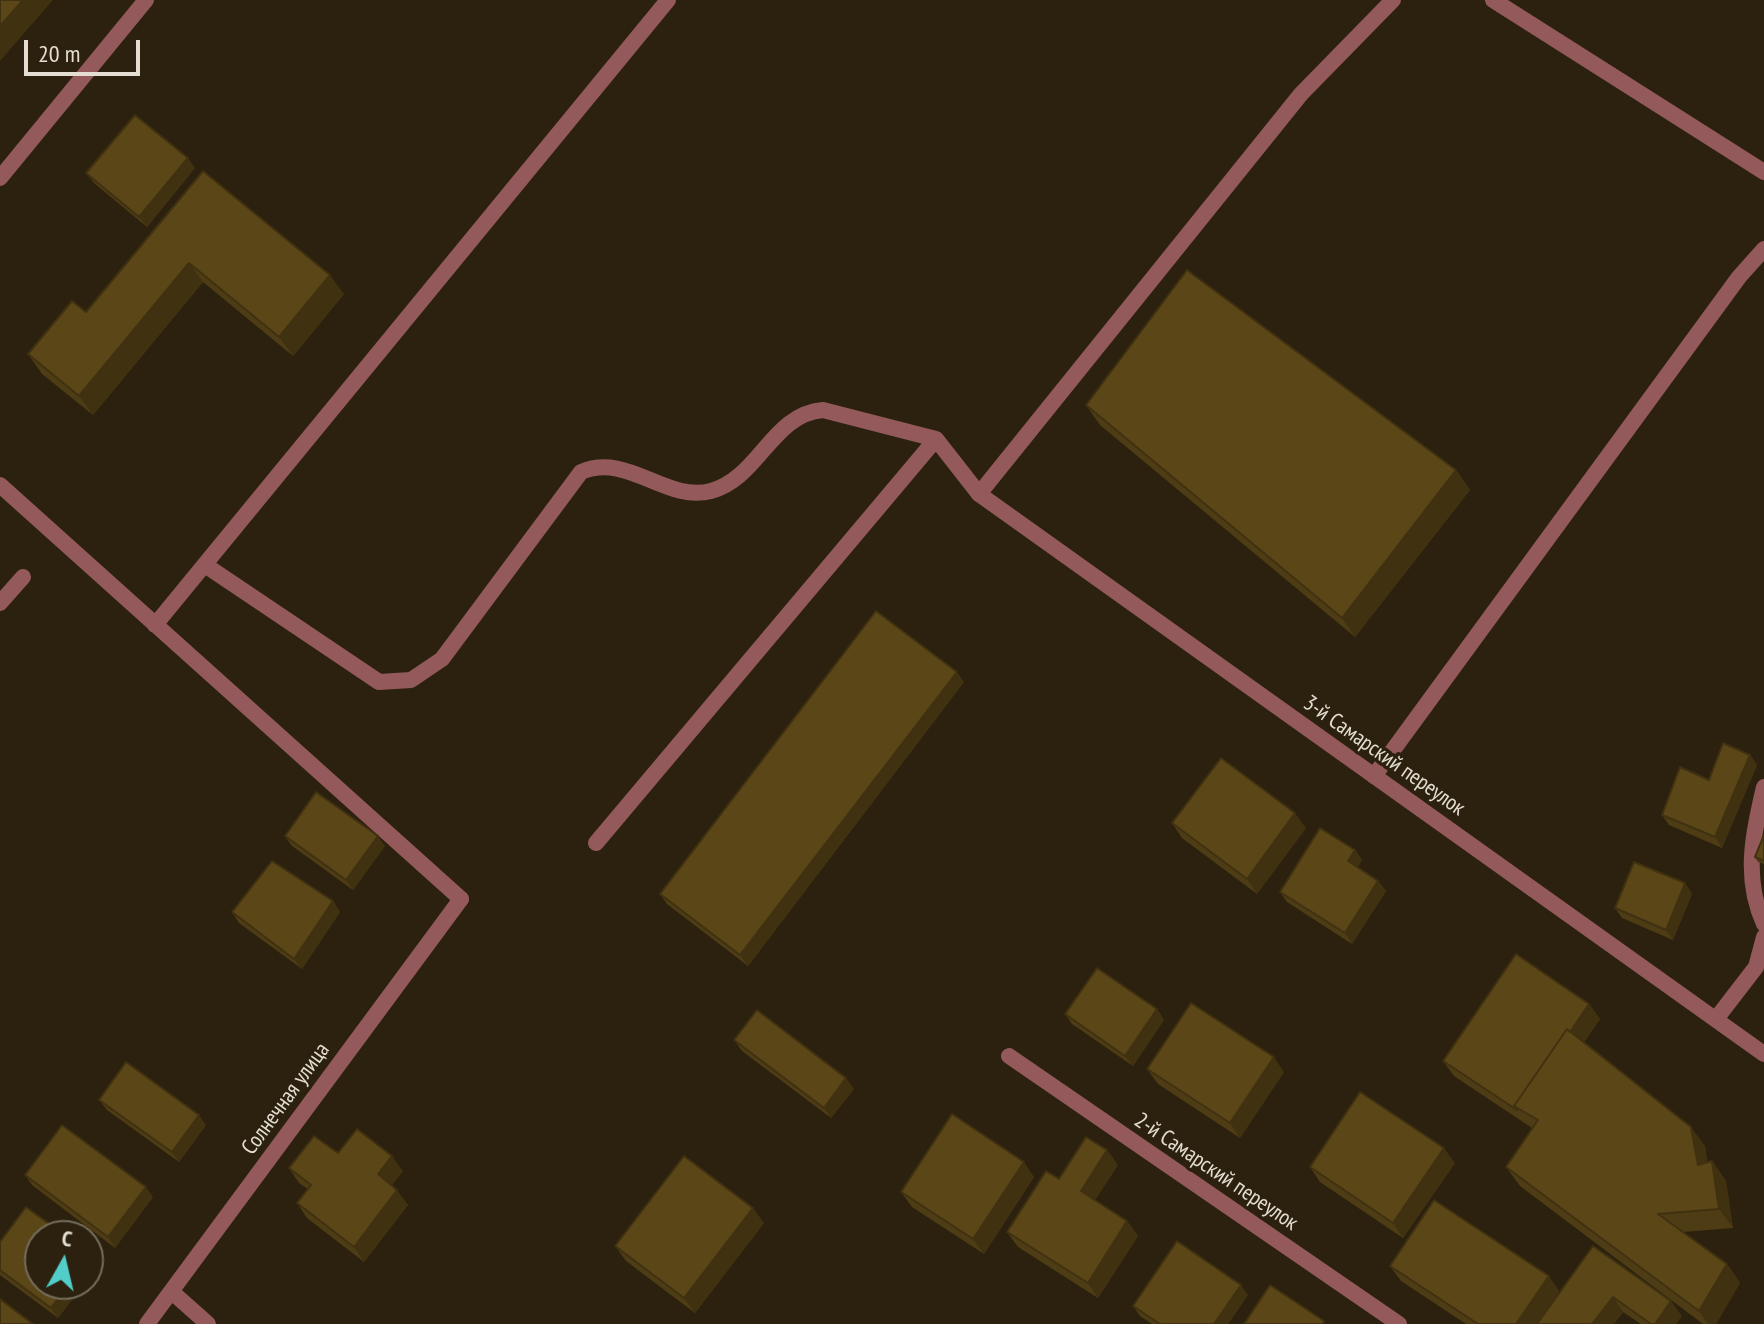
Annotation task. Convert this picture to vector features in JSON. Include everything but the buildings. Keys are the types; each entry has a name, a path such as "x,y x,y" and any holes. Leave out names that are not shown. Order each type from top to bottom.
{"street":[{"path":"0,178 146,0"},
{"path":"0,485 155,625 668,0"},
{"path":"979,494 1301,94 1393,0"},
{"path":"1493,0 1764,172"},
{"path":"1374,776 1739,277 1764,249"},
{"path":"205,565 342,660 379,682 395,683 411,680 442,659 581,472 591,468 618,467 685,491 715,490 743,472 794,418 807,411 823,410 936,439 596,843"},
{"name":"3-й Самарский переулок","path":"936,439 979,494 1764,1054"},
{"path":"0,603 23,577"},
{"name":"Солнечная улица","path":"147,1324 461,899 155,625"},
{"path":"1764,787 1752,841 1751,877 1754,902 1764,924"},
{"path":"1716,1019 1756,967 1764,937"},
{"name":"2-й Самарский переулок","path":"1009,1056 1399,1324"},
{"path":"172,1292 208,1324"}]}
